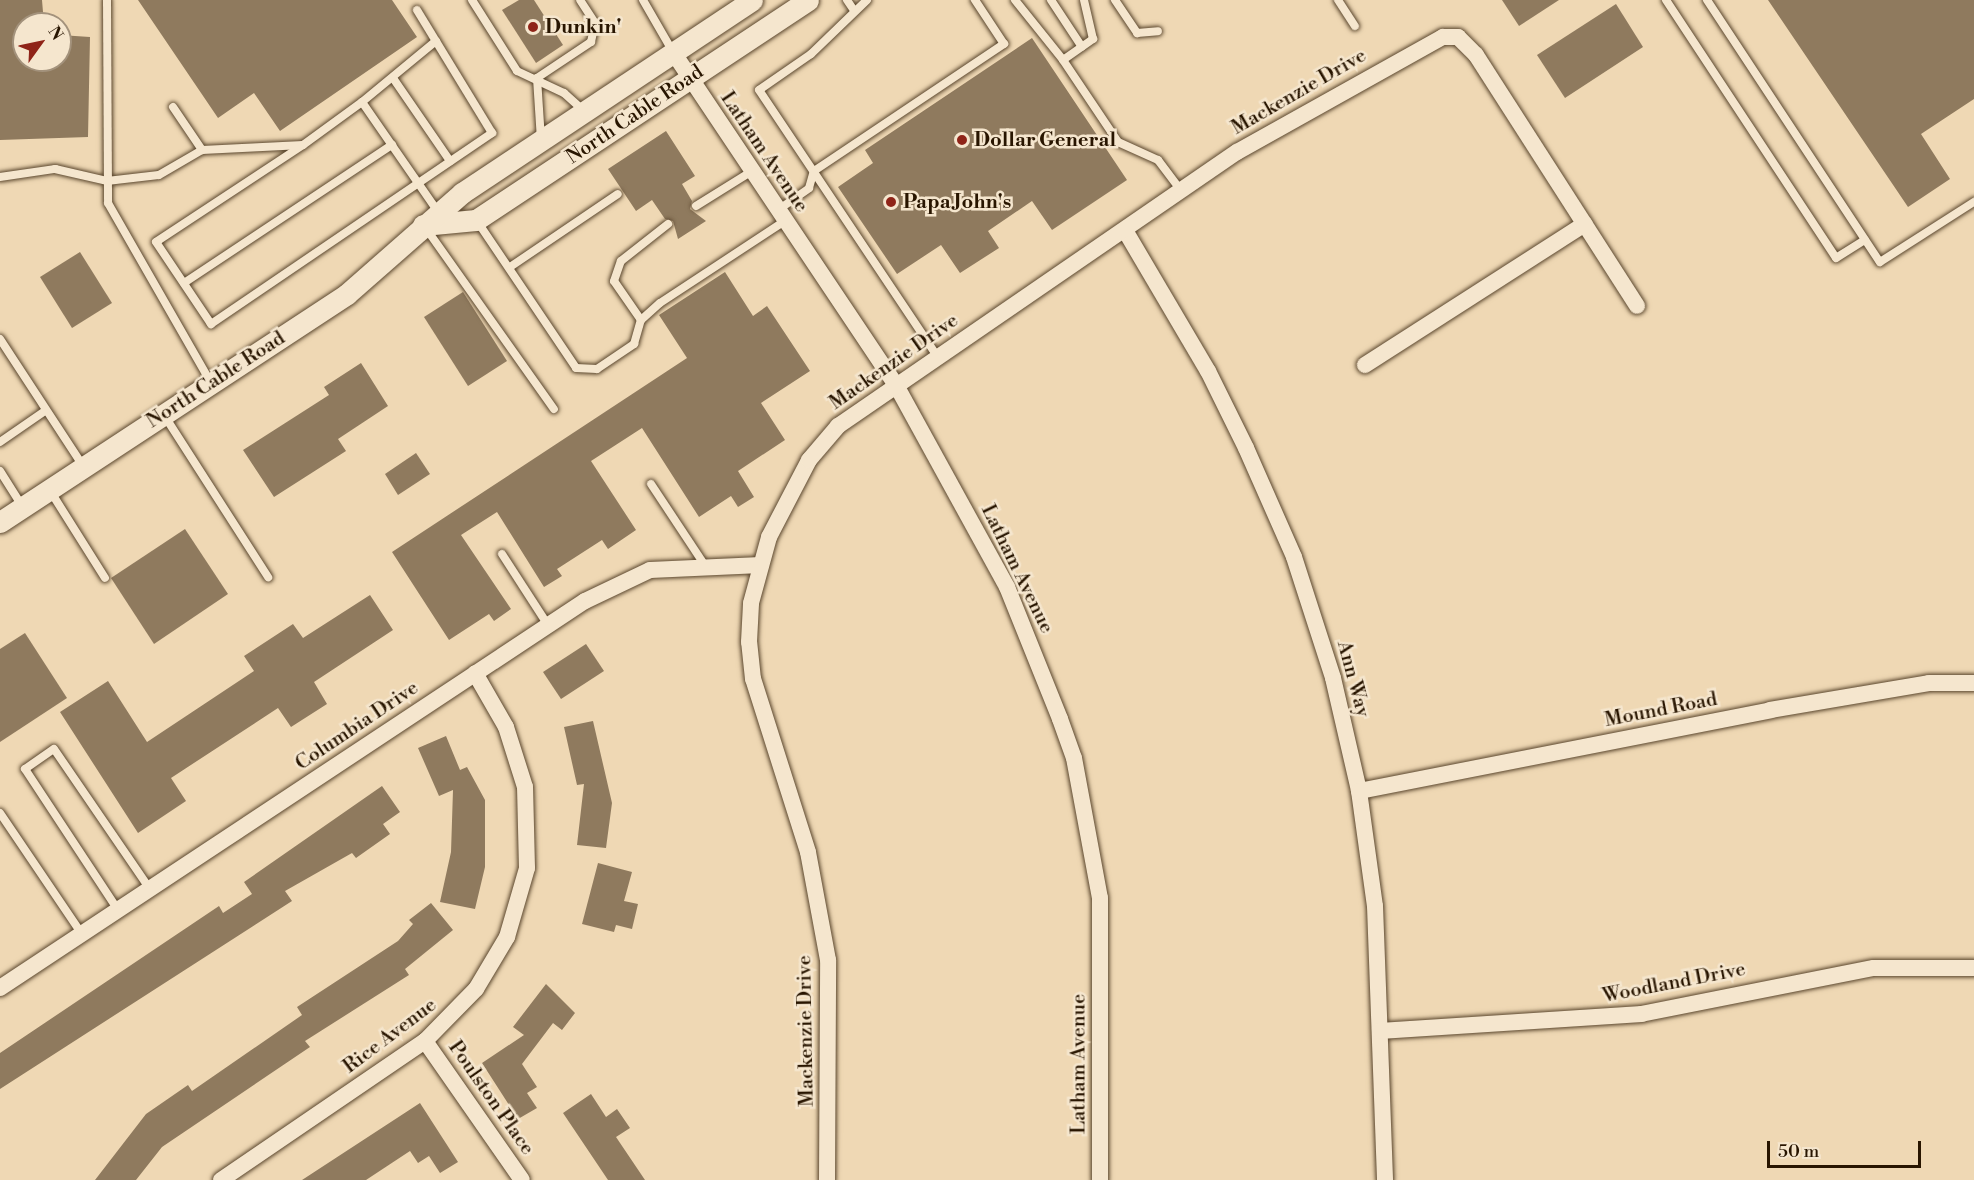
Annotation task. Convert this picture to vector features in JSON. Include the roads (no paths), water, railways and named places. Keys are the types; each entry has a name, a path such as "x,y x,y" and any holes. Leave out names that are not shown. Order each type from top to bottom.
{"street":[{"name":"North Cable Road","path":"0,522 347,294 430,219 541,140 752,0"},
{"name":"North Cable Road","path":"430,219 476,220 808,0"},
{"name":"Mackenzie Drive","path":"827,1180 828,960 808,852 753,679 751,603 779,512 810,460 838,426 937,356 1126,232 1237,152 1425,44 1458,37 1476,55 1585,225"},
{"name":"Latham Avenue","path":"673,52 896,385 1007,587 1074,758 1100,898 1100,1180"},
{"path":"1365,365 1585,225 1637,306"},
{"name":"Ann Way","path":"1126,232 1208,370 1294,557 1333,678 1359,791 1375,906 1385,1180"},
{"name":"Columbia Drive","path":"0,988 548,625 623,580 662,568 704,564 761,565"},
{"name":"Rice Avenue","path":"221,1180 425,1041 476,989 495,961 517,910 527,868 527,806 517,757 475,673"},
{"name":"Mound Road","path":"1359,791 1770,710 1929,683 1974,683"},
{"name":"Woodland Drive","path":"1380,1031 1619,1017 1874,968 1974,968"},
{"name":"Poulston Place","path":"425,1041 522,1180"}],"lane":[{"path":"107,0 108,203 212,383"},
{"path":"472,0 517,71 537,78 584,111"},
{"path":"537,78 591,42 595,23 580,0"},
{"path":"643,0 673,52"},
{"path":"847,0 853,9"},
{"path":"867,0 853,9 811,54 759,90 937,356"},
{"path":"476,220 510,267 576,369 597,369 634,345 641,320 660,303 736,255 781,216 809,188 814,171 1004,44 975,0"},
{"path":"1014,0 1063,60 1118,142 1158,160 1181,191"},
{"path":"1051,0 1082,47"},
{"path":"1063,60 1093,39 1084,0"},
{"path":"1115,0 1137,33 1158,31"},
{"path":"1338,0 1355,26"},
{"path":"1666,0 1836,258 1865,240"},
{"path":"1707,0 1880,262 1974,202"},
{"path":"417,10 436,41 492,133 419,185 211,324 156,242 303,145 393,78 436,41"},
{"path":"393,78 450,161"},
{"path":"537,78 541,140"},
{"path":"362,102 419,185 430,219 554,409"},
{"path":"174,107 202,150"},
{"path":"0,177 55,169 107,181 159,176 202,150 303,145"},
{"path":"184,283 392,145"},
{"path":"696,206 752,171"},
{"path":"510,267 618,194"},
{"path":"641,320 614,281 621,261 668,224"},
{"path":"0,339 45,411 84,467"},
{"path":"0,442 45,411"},
{"path":"163,415 268,577"},
{"path":"0,471 23,507"},
{"path":"651,484 704,564"},
{"path":"49,489 105,578"},
{"path":"502,554 548,625"},
{"path":"118,910 25,769 54,749 150,889"},
{"path":"0,813 82,934"}],"place":[{"name":"Dunkin'","path":"533,27"},
{"name":"Dollar General","path":"962,140"},
{"name":"Papa John's","path":"891,202"}]}
